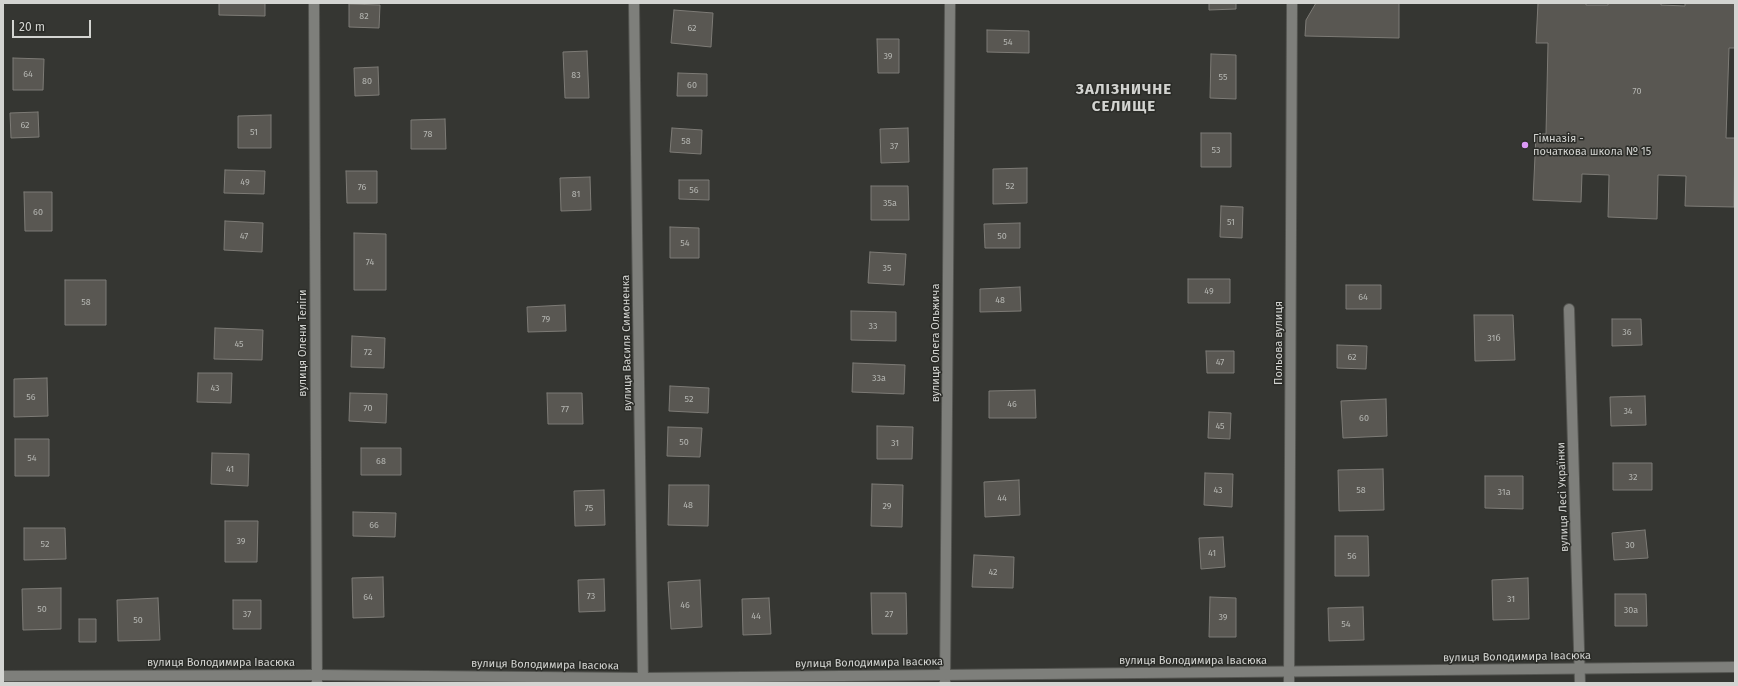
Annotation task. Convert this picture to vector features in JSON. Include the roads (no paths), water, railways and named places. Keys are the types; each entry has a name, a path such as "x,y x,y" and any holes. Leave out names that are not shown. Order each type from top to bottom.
{"street":[{"name":"вулиця Олени Теліги","path":"314,3 317,679"},
{"name":"вулиця Василя Симоненка","path":"634,3 643,681"},
{"name":"вулиця Олега Ольжича","path":"945,679 950,3"},
{"name":"Польова вулиця","path":"1289,678 1292,3"},
{"name":"вулиця Лесі Українки","path":"1569,309 1580,683"},
{"name":"вулиця Володимира Івасюка","path":"3,676 643,681 1289,678 1580,668 1735,667"}],"place":[{"name":"Гімназія - початкова школа № 15","path":"1525,145"}],"district":[{"name":"ЗАЛІЗНИЧНЕ СЕЛИЩЕ","path":"1124,98"}]}
